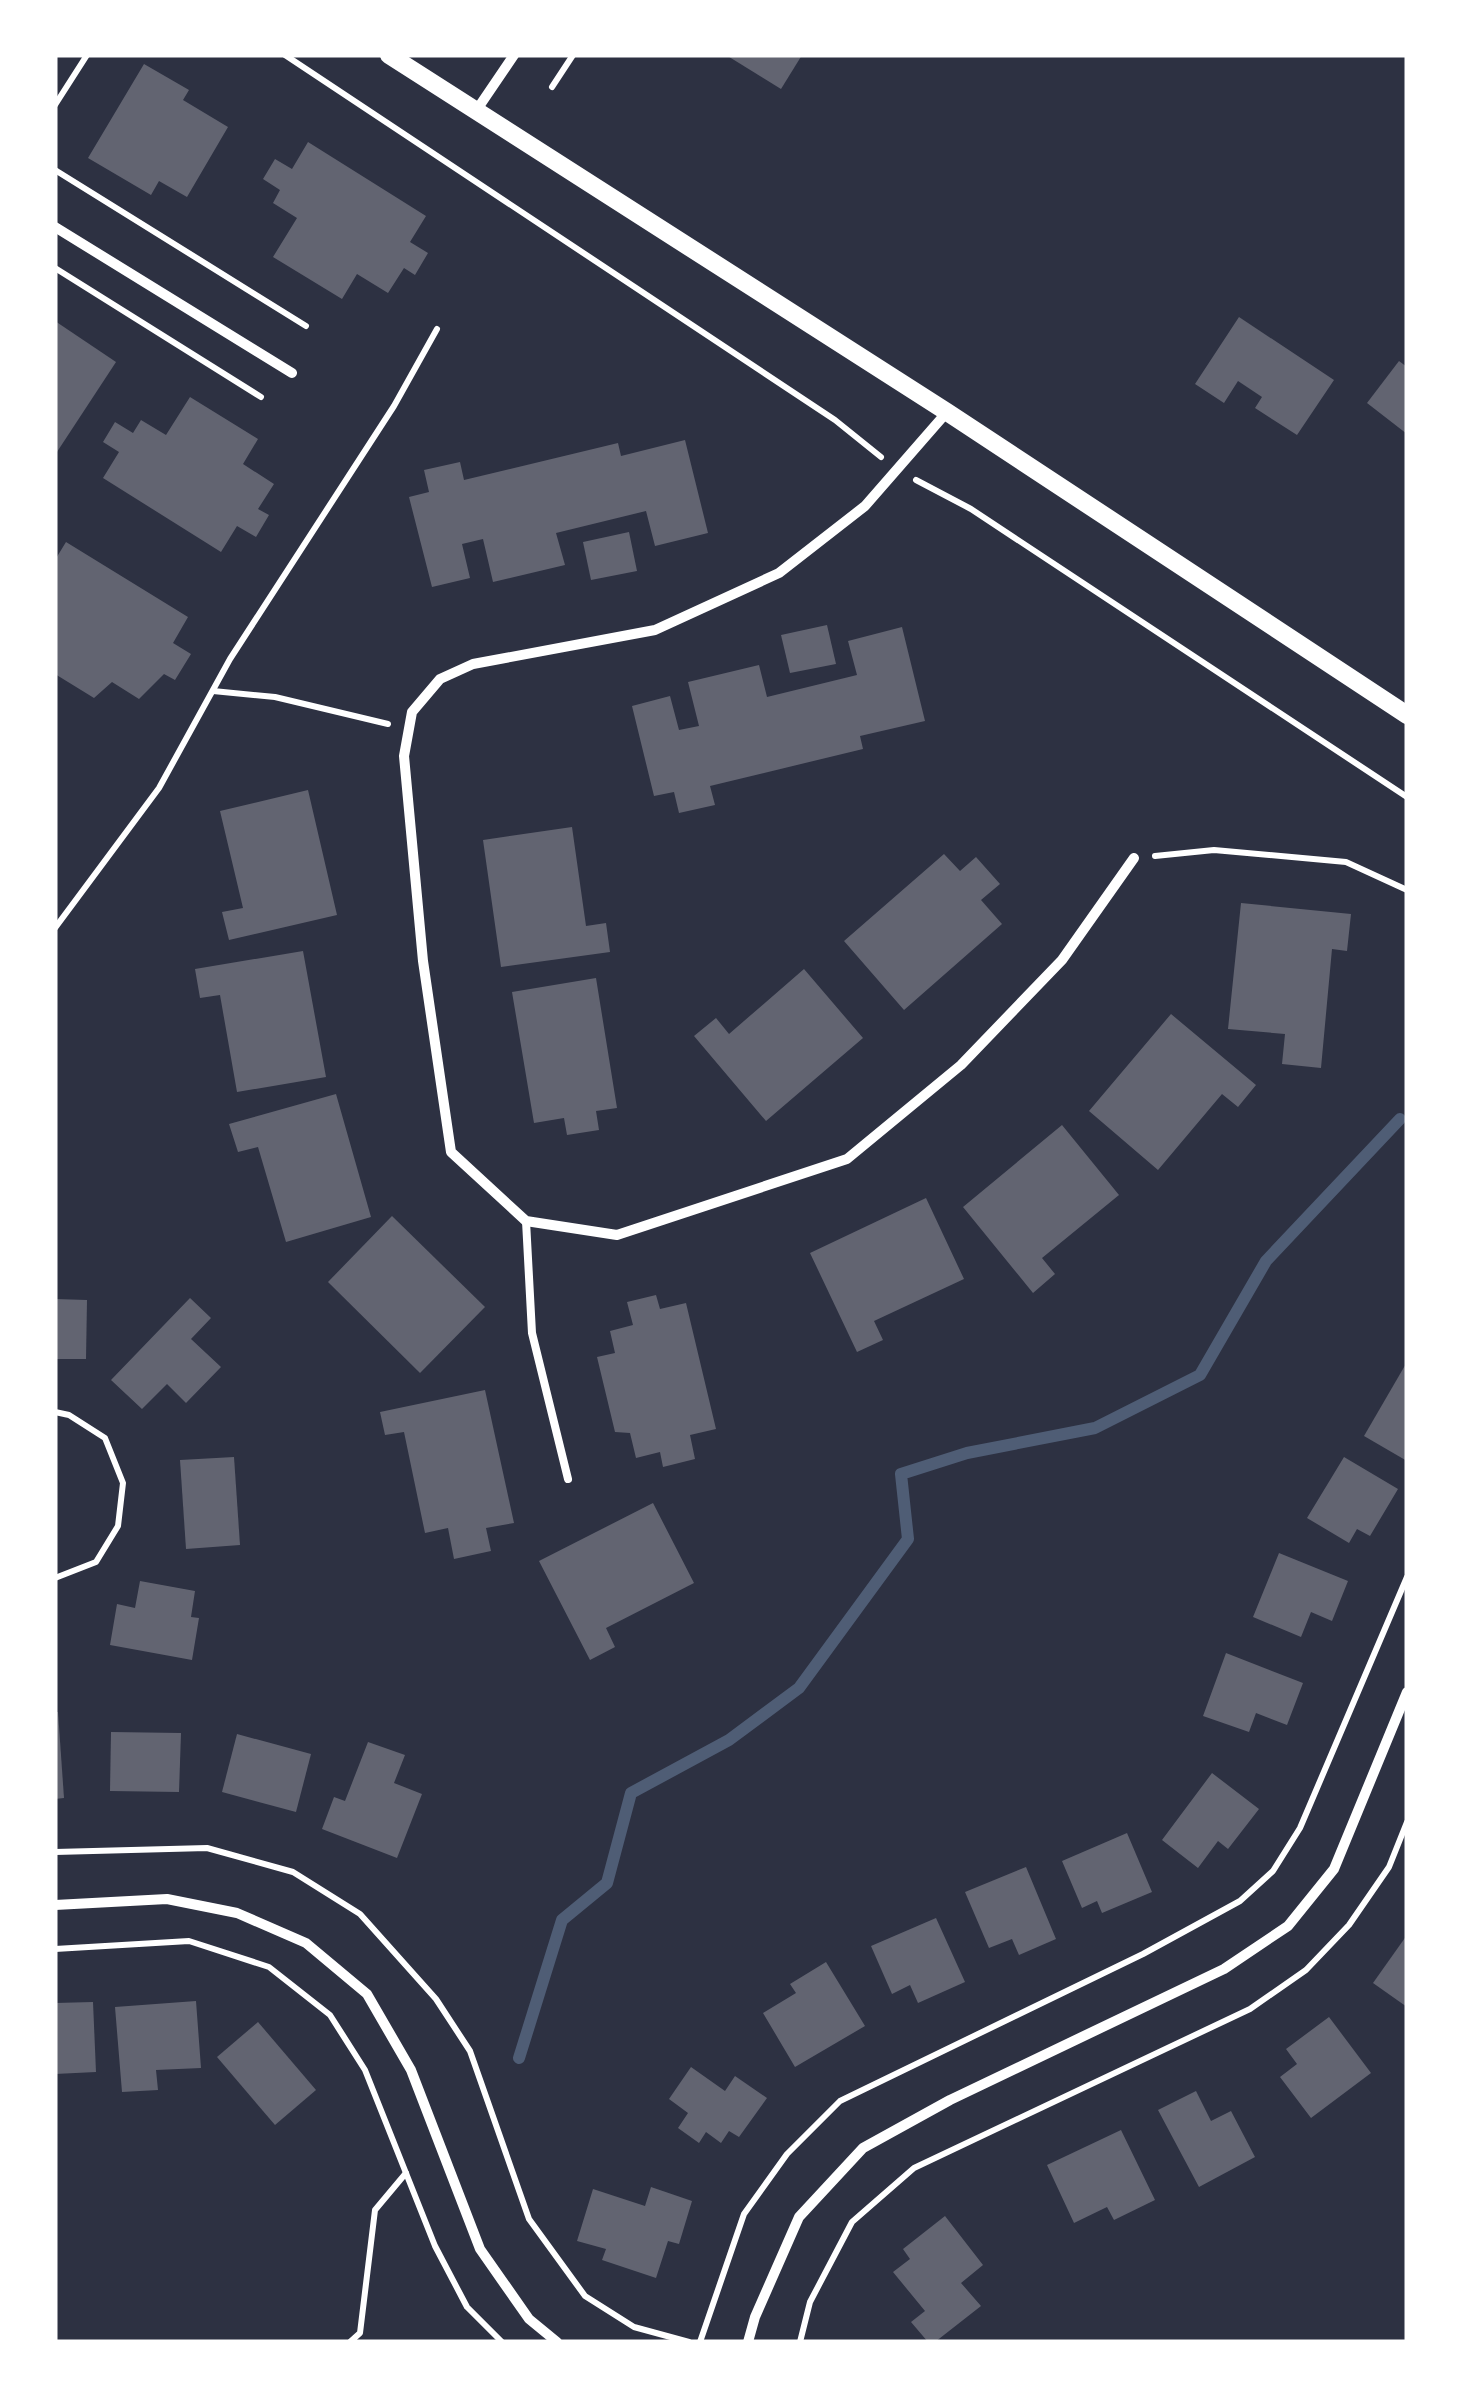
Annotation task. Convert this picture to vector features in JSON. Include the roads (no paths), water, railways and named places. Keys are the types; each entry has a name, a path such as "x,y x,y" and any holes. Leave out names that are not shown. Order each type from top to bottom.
{"street":[{"path":"388,55 946,412 1407,716"},
{"path":"476,112 514,55"},
{"path":"55,227 292,374"},
{"path":"946,412 866,506 780,573 655,630 474,664 440,680 412,712 404,756 423,961 451,1152 526,1221 617,1235 847,1159 962,1065 1062,960 1134,858"},
{"path":"748,2342 755,2316 799,2217 863,2148 950,2100 1224,1969 1288,1926 1334,1868 1407,1692"},
{"path":"55,1905 167,1899 237,1913 306,1944 367,1994 411,2070 480,2249 529,2319 557,2342"}],"lane":[{"path":"526,1221 532,1332 568,1479"}],"waterway":[{"path":"519,2058 562,1920 607,1883 631,1793 729,1740 799,1688 908,1539 901,1474 967,1453 1095,1428 1200,1375 1266,1261 1400,1119"}]}
